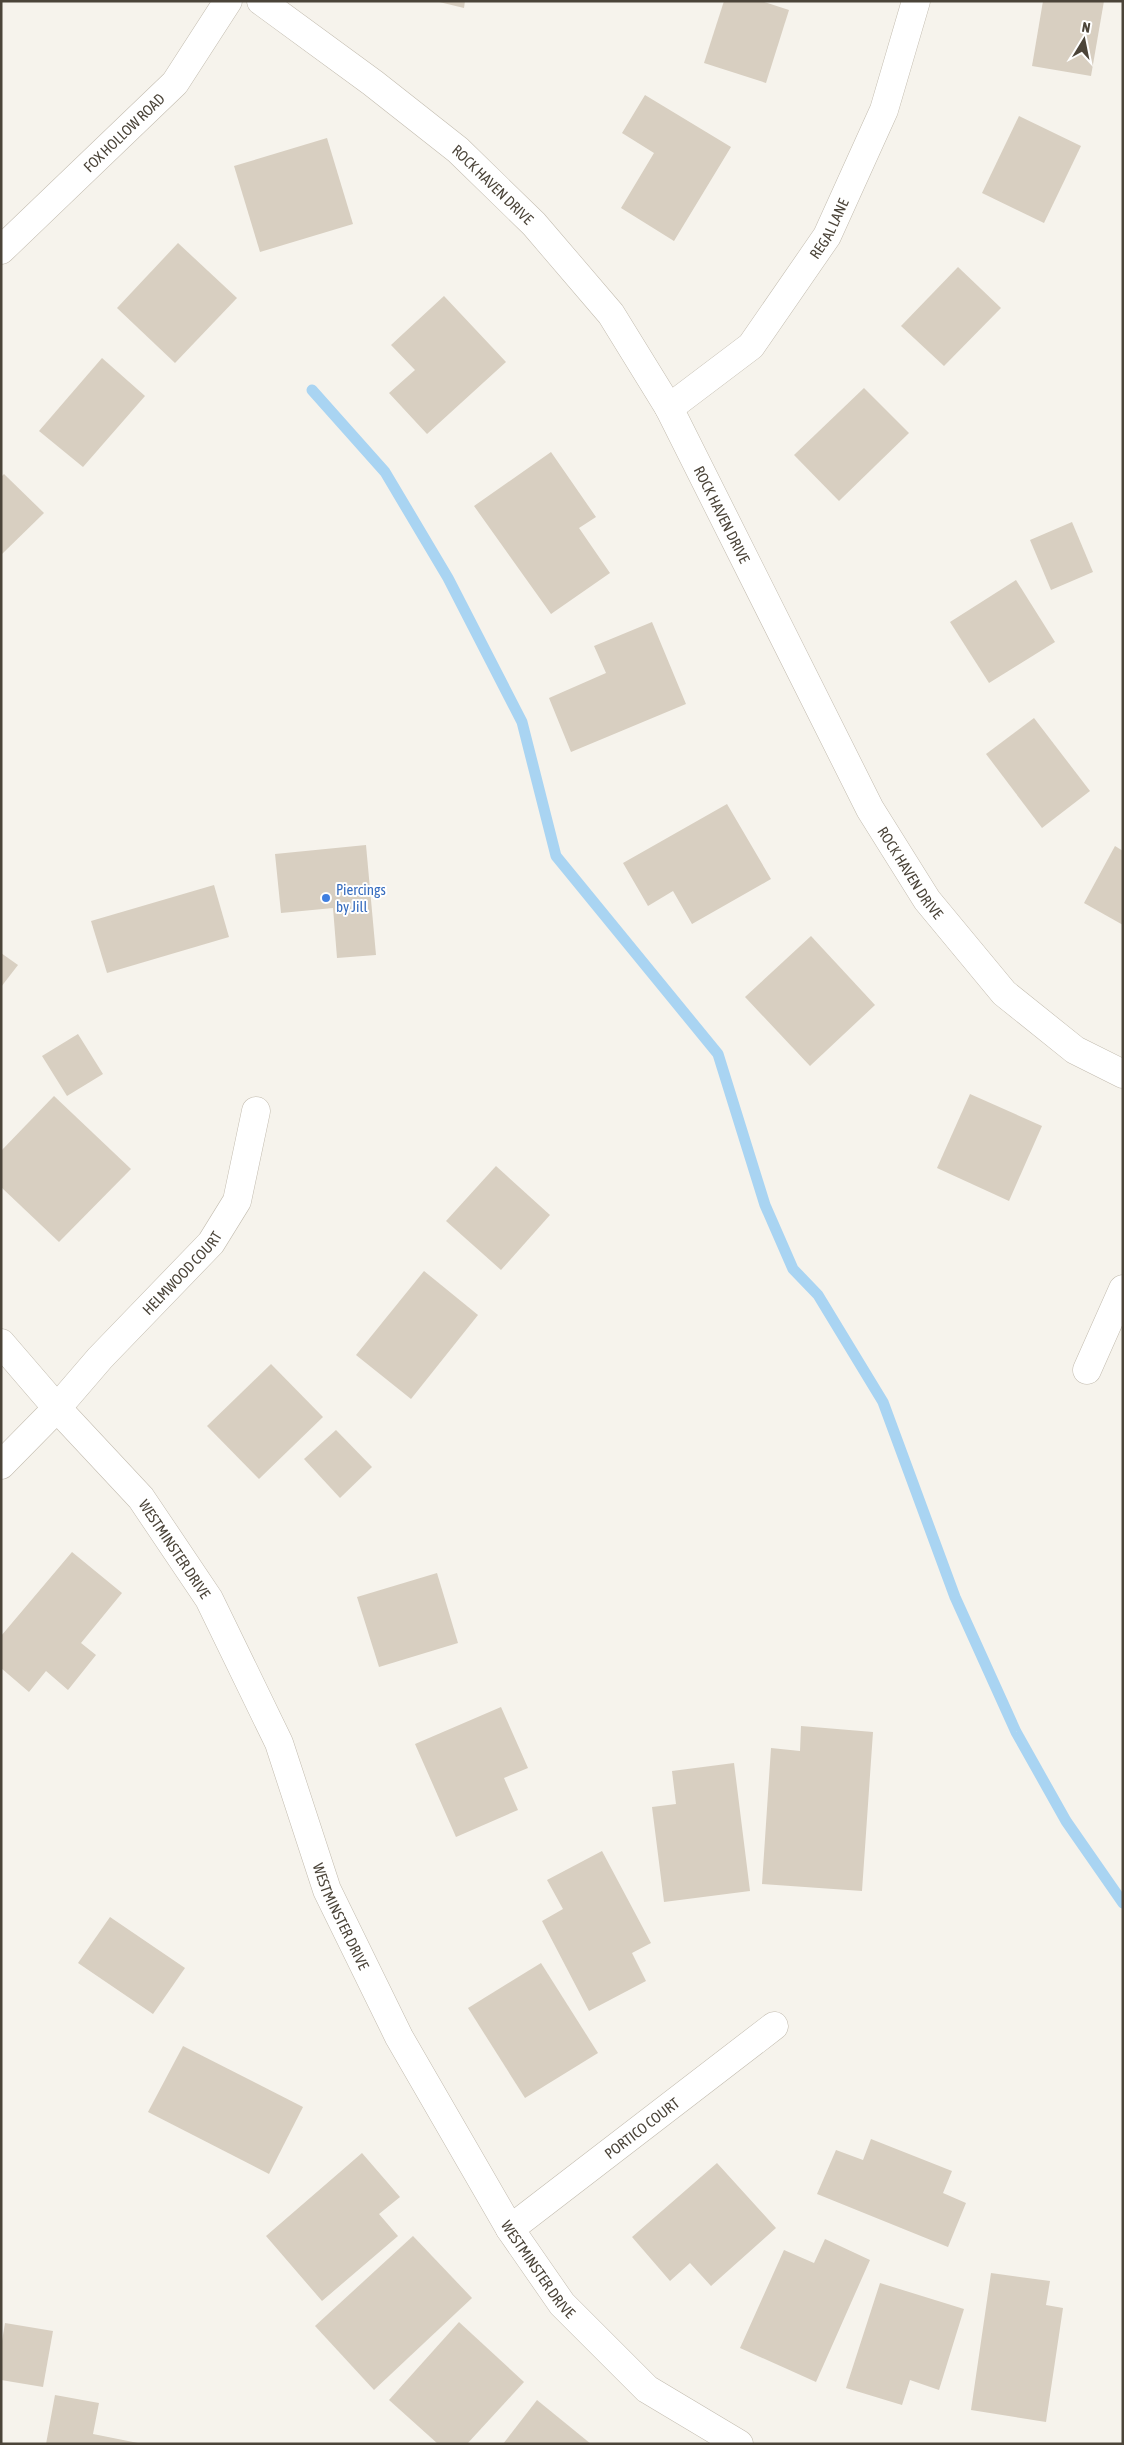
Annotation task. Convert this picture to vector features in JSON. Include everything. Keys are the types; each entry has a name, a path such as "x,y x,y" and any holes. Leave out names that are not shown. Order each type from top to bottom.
{"street":[{"name":"FOX HOLLOW ROAD","path":"1,250 175,82 228,1"},
{"name":"ROCK HAVEN DRIVE","path":"261,1 373,83 458,150 527,218 611,314 669,408 870,808 927,900 1004,992 1075,1050 1123,1074"},
{"name":"REGAL LANE","path":"669,408 751,346 827,236 884,110 916,1"},
{"name":"HELMWOOD COURT","path":"1,1465 56,1408 100,1358 211,1243 237,1201 256,1111"},
{"path":"1087,1370 1123,1289"},
{"name":"WESTMINSTER DRIVE","path":"1,1343 56,1408 141,1498 209,1599 279,1743 327,1890 399,2037 510,2229 562,2304 647,2388 739,2444"},
{"name":"PORTICO COURT","path":"510,2229 774,2026"}],"building":[{"path":"435,1 465,1 464,8"},
{"path":"724,1 761,1 789,10 766,83 704,63"},
{"path":"1043,1 1104,1 1091,76 1032,66"},
{"path":"645,95 731,147 674,241 621,208 654,153 622,133"},
{"path":"1019,116 1081,146 1044,223 982,193"},
{"path":"327,138 353,224 260,252 234,166"},
{"path":"178,243 237,298 175,363 117,308"},
{"path":"958,267 1001,308 944,366 901,326"},
{"path":"444,296 506,362 427,434 389,393 415,370 391,345"},
{"path":"102,358 145,396 83,467 39,431"},
{"path":"864,388 909,433 839,501 794,455"},
{"path":"551,452 596,517 579,528 610,573 551,614 474,506"},
{"path":"4,474 44,513 1,555 1,477"},
{"path":"1072,522 1093,572 1051,590 1030,540"},
{"path":"1016,580 1055,642 989,683 950,622"},
{"path":"652,622 686,704 571,752 549,698 606,673 594,646"},
{"path":"1034,718 1090,791 1042,828 986,754"},
{"path":"727,804 771,879 692,924 673,891 648,906 623,863"},
{"path":"366,845 376,955 337,958 333,908 281,913 275,854"},
{"path":"1115,846 1123,851 1123,925 1084,903"},
{"path":"214,885 229,937 107,973 91,921"},
{"path":"811,936 875,1005 810,1066 745,997"},
{"path":"1,953 18,965 1,987"},
{"path":"78,1034 103,1074 67,1096 42,1056"},
{"path":"970,1094 1042,1126 1009,1201 937,1168"},
{"path":"54,1096 131,1169 59,1242 1,1187 1,1151"},
{"path":"496,1166 550,1215 501,1270 446,1221"},
{"path":"424,1271 478,1315 411,1399 356,1355"},
{"path":"271,1364 323,1417 259,1479 207,1426"},
{"path":"336,1430 372,1467 340,1498 304,1459"},
{"path":"72,1552 122,1593 81,1643 96,1655 68,1690 46,1671 29,1692 1,1668 1,1636"},
{"path":"437,1573 458,1643 379,1667 357,1597"},
{"path":"501,1707 528,1768 504,1778 518,1810 456,1837 415,1744"},
{"path":"801,1726 873,1732 862,1891 762,1884 771,1748 800,1751"},
{"path":"734,1763 750,1891 664,1902 652,1807 676,1804 672,1771"},
{"path":"602,1851 651,1943 632,1953 646,1981 589,2011 542,1921 563,1909 547,1880"},
{"path":"110,1917 185,1968 153,2014 78,1963"},
{"path":"541,1963 598,2053 525,2098 468,2008"},
{"path":"183,2046 303,2107 269,2174 148,2112"},
{"path":"871,2139 952,2171 943,2193 966,2203 948,2247 817,2194 836,2150 863,2160"},
{"path":"362,2153 400,2197 379,2214 398,2236 322,2301 266,2236"},
{"path":"717,2163 776,2228 711,2286 690,2263 670,2281 632,2237"},
{"path":"413,2236 472,2298 374,2390 315,2326"},
{"path":"825,2239 870,2260 816,2382 740,2348 784,2250 814,2263"},
{"path":"991,2273 1050,2281 1046,2305 1063,2308 1046,2422 971,2410"},
{"path":"880,2283 964,2309 939,2390 910,2380 902,2405 846,2388"},
{"path":"459,2322 524,2382 467,2444 438,2444 389,2400"},
{"path":"5,2323 53,2331 43,2387 1,2380 1,2347"},
{"path":"55,2395 99,2403 93,2434 143,2444 46,2444"},
{"path":"537,2400 591,2444 503,2444"}],"waterway":[{"path":"312,390 385,472 448,578 522,722 556,856 718,1054 765,1205 793,1269 818,1295 883,1402 955,1597 1016,1732 1066,1821 1123,1903"}],"place":[{"name":"Piercings by Jill","path":"326,898"}]}
